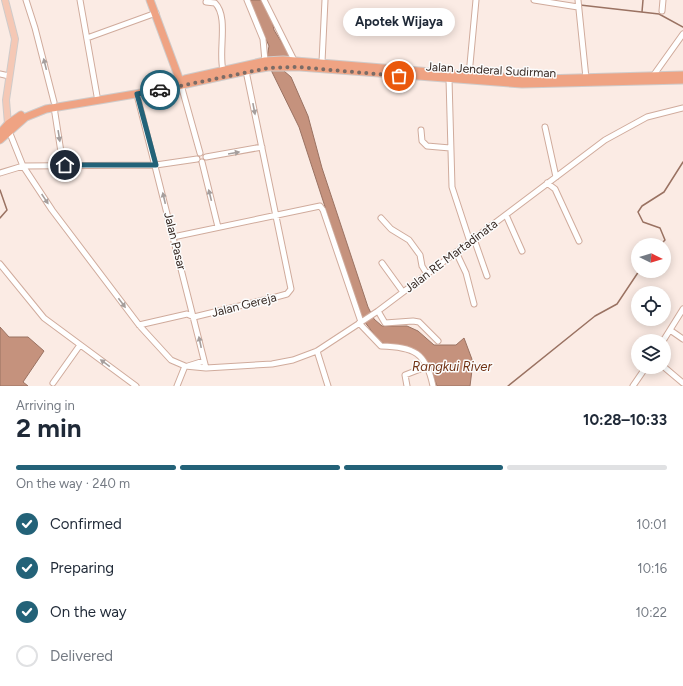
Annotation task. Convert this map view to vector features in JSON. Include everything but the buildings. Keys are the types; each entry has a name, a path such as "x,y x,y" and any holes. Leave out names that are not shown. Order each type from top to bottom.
{"highway":[{"path":"150,0 181,83"},
{"name":"Jalan Jenderal Sudirman","path":"290,62 449,79 550,84 683,80"},
{"name":"Jalan Jenderal Sudirman","path":"54,104 137,94 181,83 223,70 266,63 322,62 469,76 586,78 683,75"},
{"name":"Jalan Jenderal Sudirman","path":"0,132 8,128 33,108 246,71 266,63"},
{"name":"Jalan Jenderal Sudirman","path":"0,140 8,128"}],"main road":[{"path":"4,0 15,39 5,105 8,128"}],"street":[{"path":"26,0 35,28 54,104 63,165"},
{"path":"80,0 97,96"},
{"path":"247,0 263,39 266,63"},
{"path":"264,0 290,62"},
{"path":"322,62 325,0"},
{"path":"469,76 476,0"},
{"path":"534,0 578,4 586,78"},
{"path":"662,0 662,11"},
{"path":"206,2 215,3 221,13 222,42 220,58 223,70"},
{"path":"87,38 156,13"},
{"path":"653,76 683,34"},
{"path":"246,71 275,215"},
{"path":"0,74 9,76"},
{"path":"449,79 452,190 487,276"},
{"path":"181,83 200,153 197,159"},
{"name":"Jalan Pasar","path":"137,94 206,368"},
{"name":"Jalan RE Martadinata","path":"185,366 206,368 272,364 293,360 317,351 378,311 605,140 636,122 661,113 683,108"},
{"path":"545,127 556,177"},
{"path":"8,128 23,166 52,210 139,325 168,357 185,366 204,361"},
{"path":"421,130 422,139 427,146 450,148"},
{"path":"202,162 206,157 262,147"},
{"path":"200,153 204,154 206,157"},
{"path":"0,173 23,166 156,165 197,159 199,162 202,162 218,227"},
{"path":"547,183 555,189 579,241"},
{"path":"173,237 318,206 322,208 361,323 379,345 392,345 406,348 422,357 428,366 433,386"},
{"name":"Jalan Gereja","path":"139,325 187,314 194,317 287,294 291,289 275,215"},
{"path":"506,215 522,251"},
{"path":"381,218 391,229 409,240 420,254 422,266 427,274"},
{"path":"456,252 466,273 474,304"},
{"path":"382,263 403,292"},
{"path":"0,264 44,318 136,386"},
{"path":"667,334 683,310"},
{"path":"378,311 385,323 419,322 427,332 438,341"},
{"path":"670,330 683,339"},
{"path":"53,383 80,345"},
{"path":"317,351 328,386"},
{"path":"177,386 185,366"},
{"path":"407,386 405,375 428,366"},
{"path":"671,373 683,383"},
{"path":"633,386 641,374"}],"water":[{"name":"Rangkui River","path":"249,0 262,0 272,20 274,30 290,56 283,65 284,71 291,77 308,116 322,168 368,307 374,319 382,326 407,326 418,331 434,345 456,345 464,338 473,362 470,386 437,386 429,364 424,358 380,342 361,317 299,127 272,72 267,57 269,46"},
{"path":"0,327 9,337 28,337 44,351 23,382 28,386 0,386"}],"waterway":[{"path":"642,12 643,0"},
{"path":"580,5 659,14 683,27"},
{"path":"664,238 660,228 643,222 638,212 642,206 664,192 683,162"},
{"path":"0,190 7,210 0,218"},
{"path":"508,386 595,316 617,304 634,278"}],"way so far":[{"path":"160,90 246,71 268,68 298,67 399,76"}],"place":[{"name":"Apotek Wijaya","path":"399,76"}],"route":[{"path":"65,165 156,165 137,94 160,90"}]}
